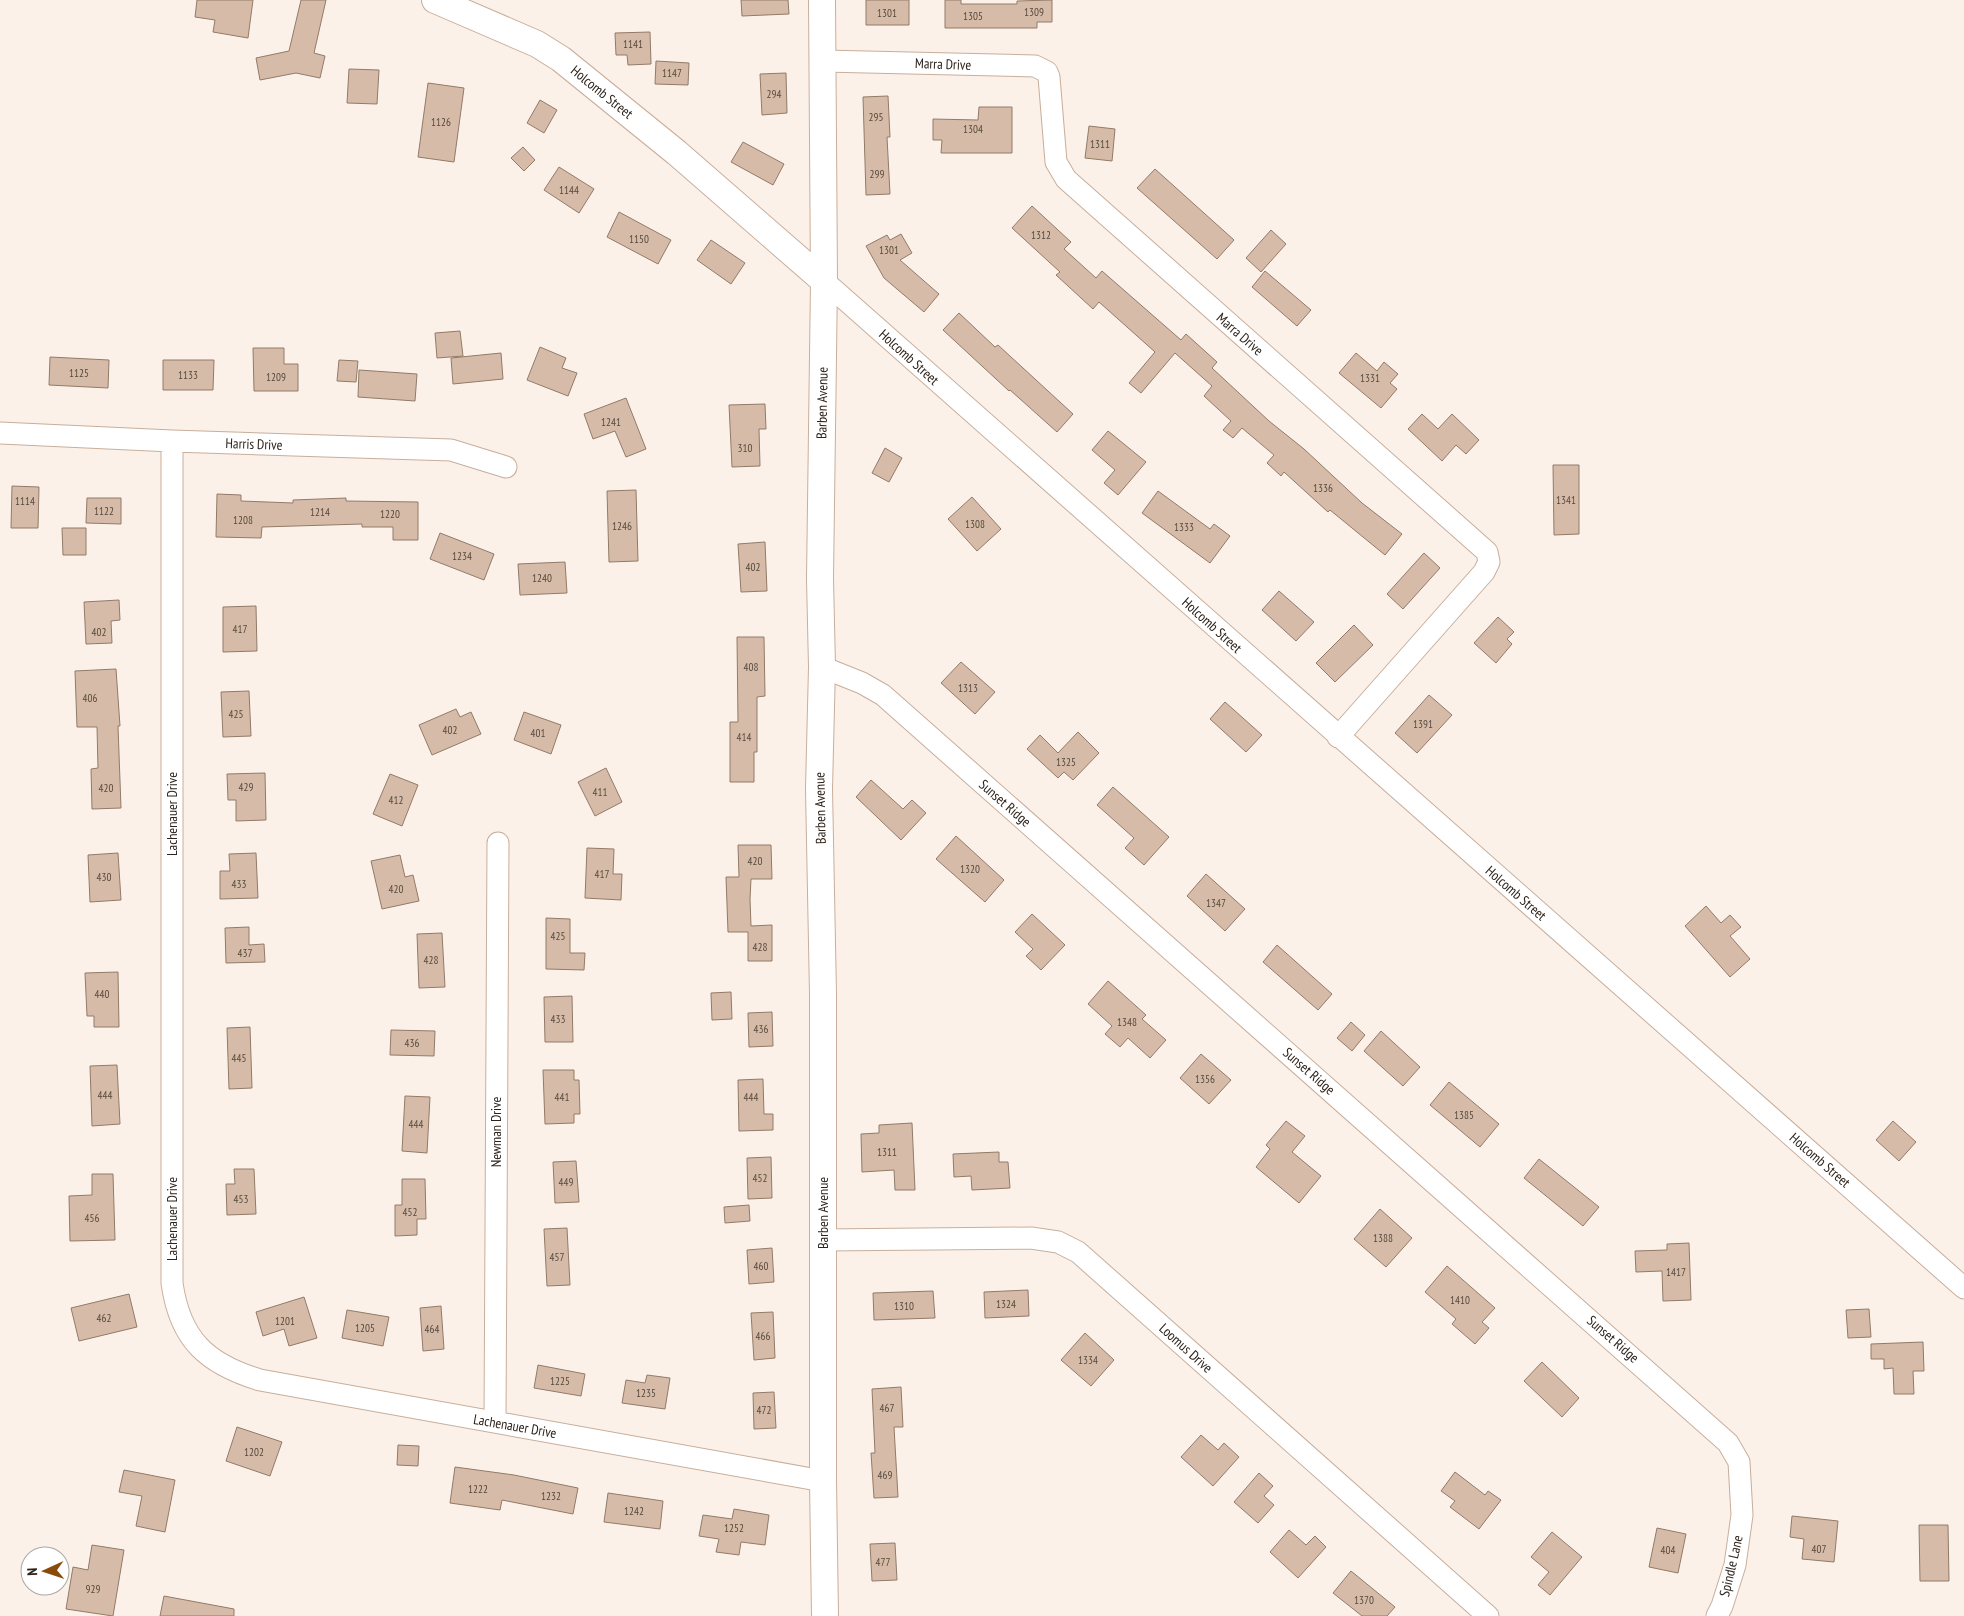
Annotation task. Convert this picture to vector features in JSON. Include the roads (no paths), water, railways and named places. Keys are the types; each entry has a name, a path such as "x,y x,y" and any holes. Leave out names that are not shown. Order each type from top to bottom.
{"street":[{"name":"Holcomb Street","path":"435,0 537,44 561,59 678,153 1964,1288"},
{"name":"Barben Avenue","path":"822,0 824,281 820,580 822,667 819,789 823,996 822,1240 825,1616"},
{"name":"Marra Drive","path":"822,61 1035,66 1048,72 1050,77 1056,162 1066,180 1487,552 1489,562 1484,572 1338,737"},
{"name":"Harris Drive","path":"0,433 172,441 451,450 506,467"},
{"name":"Lachenauer Drive","path":"172,441 172,1283 174,1299 183,1326 195,1342 221,1365 260,1380 823,1482"},
{"name":"Sunset Ridge","path":"822,667 862,683 883,695 1708,1423 1728,1443 1739,1462 1742,1515"},
{"name":"Newman Drive","path":"495,1422 498,843"},
{"name":"Loomus Drive","path":"822,1240 1031,1238 1058,1242 1078,1252 1488,1616"},
{"name":"Spindle Lane","path":"1717,1616 1735,1565 1742,1515"}]}
